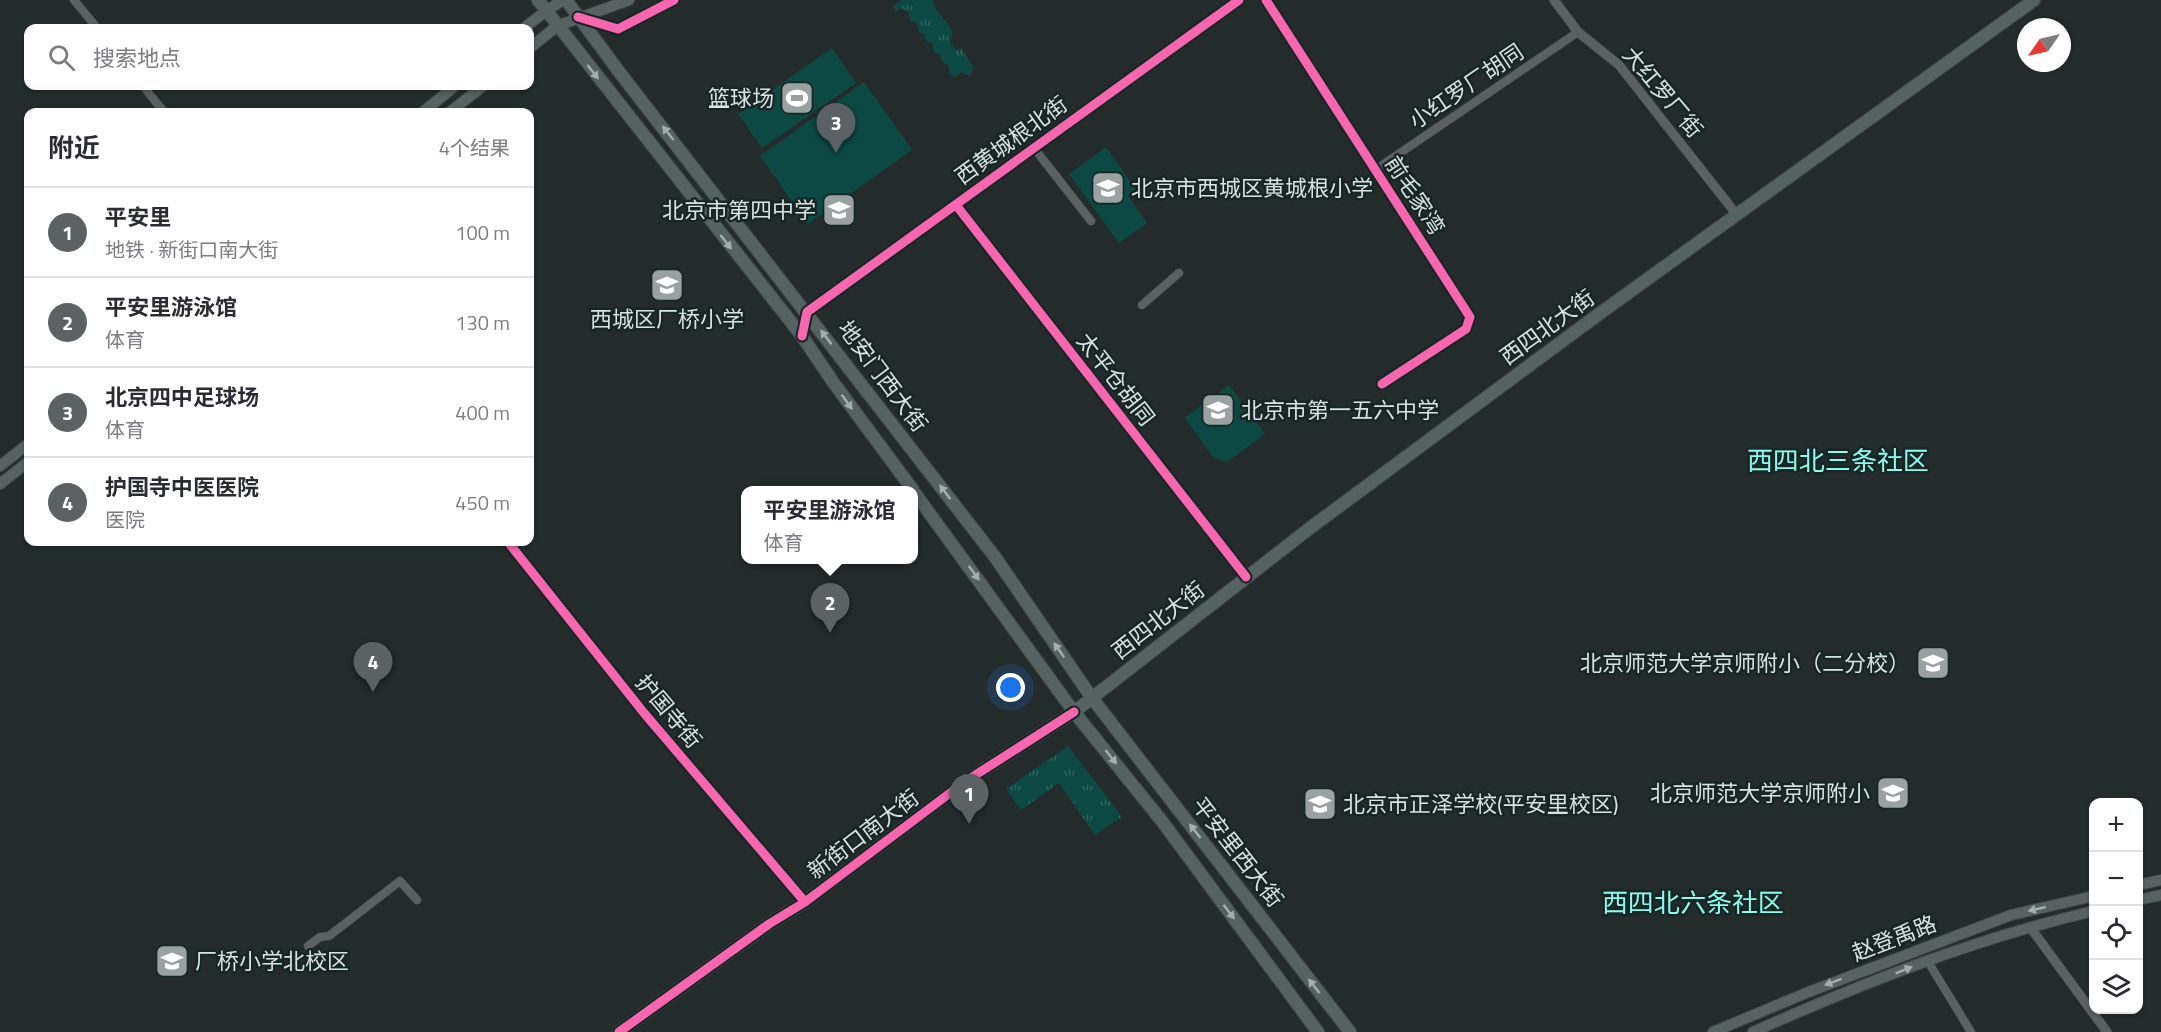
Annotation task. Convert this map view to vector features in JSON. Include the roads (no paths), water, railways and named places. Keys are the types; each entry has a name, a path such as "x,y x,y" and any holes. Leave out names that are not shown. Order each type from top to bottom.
{"main road":[{"name":"地安门西大街","path":"538,0 802,336 909,486"},
{"name":"地安门西大街","path":"565,0 995,557 1092,698"},
{"path":"529,24 565,0"},
{"path":"534,45 557,26 629,0"},
{"name":"西四北大街","path":"1074,712 1246,577 1513,378 2034,0"},
{"path":"428,108 450,90"},
{"path":"455,108 478,90"},
{"path":"0,466 24,447"},
{"path":"0,484 24,465"},
{"name":"地安门西大街","path":"918,498 1074,712"},
{"name":"平安里西大街","path":"1092,698 1350,1032"},
{"name":"平安里西大街","path":"1074,712 1161,820 1318,1032"},
{"name":"新街口南大街","path":"619,1032 769,924 805,902 966,781 1074,712"},
{"path":"2143,884 2161,880"},
{"path":"2143,899 2161,895"},
{"name":"赵登禹路","path":"1713,1032 1827,984 2011,915 2089,897"},
{"name":"赵登禹路","path":"1753,1032 1927,960 2030,927 2089,911"}],"street":[{"path":"74,0 94,24"},
{"path":"578,17 618,29 674,0"},
{"name":"西黄城根北街","path":"807,312 1239,0"},
{"name":"前毛家湾","path":"1266,0 1470,317 1466,329 1382,384"},
{"name":"大红罗厂街","path":"1554,0 1578,32 1619,65 1737,215"},
{"name":"小红罗厂胡同","path":"1375,170 1578,32"},
{"path":"146,90 161,108"},
{"path":"1034,148 1091,221"},
{"name":"太平仓胡同","path":"956,205 1246,577"},
{"path":"1142,305 1179,273"},
{"path":"802,336 807,312"},
{"name":"护国寺街","path":"511,546 638,704 805,902"},
{"path":"308,946 320,938 329,936 400,880 417,900"},
{"path":"2030,927 2107,1032"},
{"path":"1927,960 1971,1032"}],"place":[{"name":"篮球场","path":"797,98"},
{"name":"北京四中足球场","path":"836,153"},
{"name":"北京市西城区黄城根小学","path":"1108,188"},
{"name":"北京市第四中学","path":"839,210"},
{"name":"西城区厂桥小学","path":"667,285"},
{"name":"北京市第一五六中学","path":"1218,410"},
{"name":"平安里游泳馆","path":"830,633"},
{"name":"北京师范大学京师附小（二分校）","path":"1933,663"},
{"name":"护国寺中医医院","path":"373,692"},
{"name":"北京师范大学京师附小","path":"1893,793"},
{"name":"北京市正泽学校(平安里校区)","path":"1320,804"},
{"name":"平安里","path":"969,824"},
{"name":"厂桥小学北校区","path":"172,961"}],"district":[{"name":"西四北三条社区","path":"1838,461"},
{"name":"西四北六条社区","path":"1693,903"}]}
